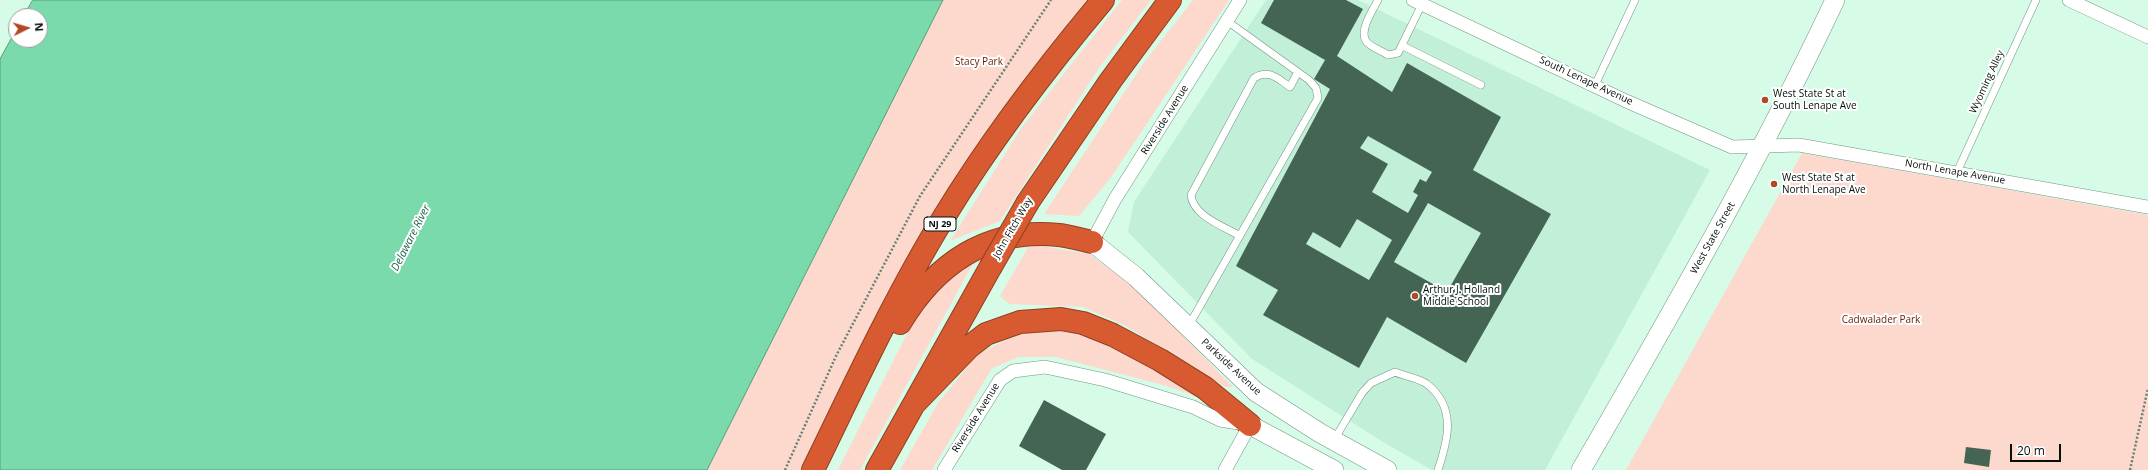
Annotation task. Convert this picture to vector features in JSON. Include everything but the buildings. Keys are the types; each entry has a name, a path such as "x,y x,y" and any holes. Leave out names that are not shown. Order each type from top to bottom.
{"highway":[{"name":"NJ 29","path":"814,469 877,339 943,218 983,156 1028,94 1103,0"},
{"name":"John Fitch Way","path":"876,470 1028,202 1111,80 1170,0"},
{"path":"814,469 910,307 941,270 960,255 986,243 1032,234 1059,235 1092,242"},
{"path":"915,402 969,347 986,334 1020,322 1061,319 1083,323 1113,335 1160,360 1205,388 1250,425"}],"main road":[{"name":"West State Street","path":"1581,470 1762,147 1835,0"},
{"name":"Parkside Avenue","path":"1092,242 1136,277 1256,392 1334,440 1387,470"},
{"path":"1250,425 1334,470"}],"street":[{"name":"Riverside Avenue","path":"1092,242 1115,199 1240,0"},
{"path":"2069,0 2148,37"},
{"name":"South Lenape Avenue","path":"1417,2 1594,85 1732,147 1762,147"},
{"name":"North Lenape Avenue","path":"1762,147 1799,145 2148,207"},
{"name":"Riverside Avenue","path":"944,470 1000,380 1013,371 1027,368 1045,367 1106,380 1192,407 1220,420 1250,425"},
{"path":"1225,470 1250,425"}],"lane":[{"path":"1378,0 1366,26 1364,36 1366,42 1388,55 1398,53 1403,46 1417,2"},
{"path":"1594,85 1635,0"},
{"name":"Wyoming Alley","path":"1957,172 2036,0"},
{"path":"1188,327 1318,98 1316,88 1298,72 1227,21"},
{"path":"1403,46 1481,85"},
{"path":"1240,236 1199,212 1192,203 1190,195 1254,78 1261,74 1270,73 1290,87 1298,72"},
{"path":"1334,440 1366,388 1383,376 1395,372 1426,384 1438,397 1445,410 1448,432 1447,444 1438,470"}],"path":[{"path":"785,470 836,356 920,196 1051,0"},
{"path":"2130,470 2148,388"}],"shaded area":[{"name":"Arthur J. Holland Middle School","path":"1266,0 1358,0 1710,170 1545,470 1432,470 1383,442 1252,359 1128,232 1134,202"}],"green space":[{"name":"Stacy Park","path":"943,0 1103,0 983,156 820,470 707,470"},
{"path":"1122,0 1151,0 1099,68 1000,221 950,241 1022,127"},
{"path":"1193,0 1229,0 1112,176 1079,216 1044,214 1145,61"},
{"name":"Cadwalader Park","path":"1802,153 2148,215 2148,470 1626,470"},
{"path":"1030,244 1089,254 1136,288 1233,387 1225,387 1126,326 1083,307 1009,304 1000,296"},
{"path":"976,258 860,470 838,470 924,300"},
{"path":"1060,329 1120,346 1208,401 1167,386 1056,357 1019,357 992,368 932,470 900,470 938,403 977,355 1017,334"}],"water":[{"name":"Delaware River","path":"33,0 943,0 707,470 0,470 0,59 8,44 8,48 48,48 48,8 28,8"}],"place":[{"name":"West State St at South Lenape Ave","path":"1765,100"},
{"name":"West State St at North Lenape Ave","path":"1774,184"},
{"name":"Arthur J. Holland Middle School","path":"1415,296"}]}
